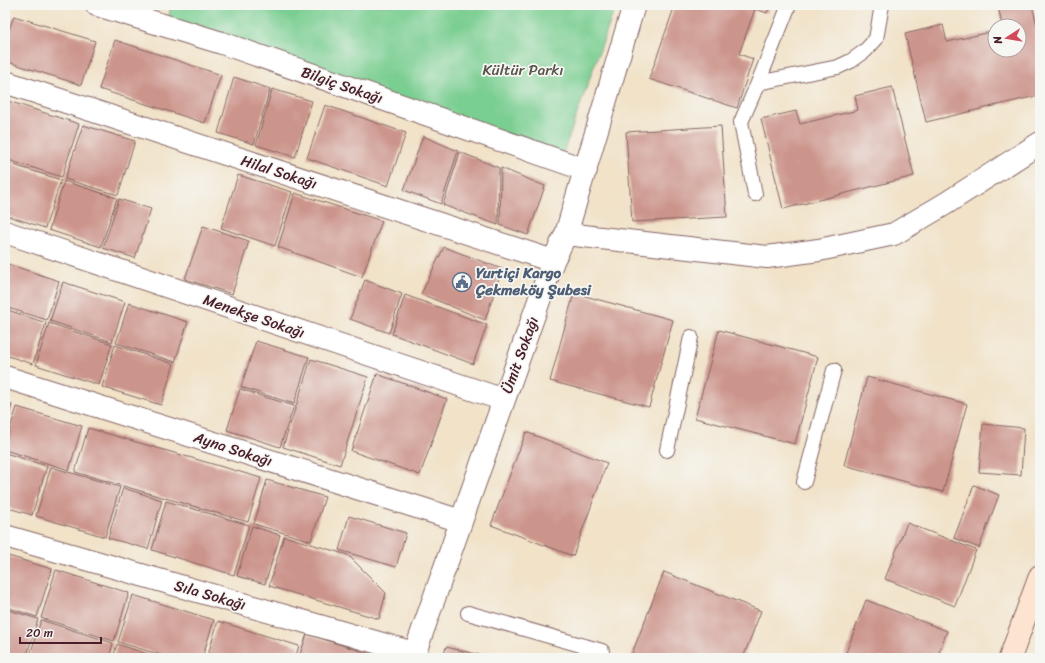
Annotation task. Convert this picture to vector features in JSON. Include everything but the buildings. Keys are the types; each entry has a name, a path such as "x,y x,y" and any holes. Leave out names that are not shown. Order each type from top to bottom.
{"street":[{"name":"Ümit Sokağı","path":"414,656 553,261 566,234 634,5"},
{"name":"Bilgiç Sokağı","path":"104,6 222,43 586,170"},
{"name":"Hilal Sokağı","path":"5,82 553,261"},
{"path":"566,234 767,257 819,250 894,234 945,204 1040,143"},
{"name":"Menekşe Sokağı","path":"5,232 504,400"},
{"name":"Ayna Sokağı","path":"5,377 461,521"},
{"name":"Sıla Sokağı","path":"5,536 414,656"},
{"path":"1010,658 1040,576"}],"lane":[{"path":"756,194 740,122 758,83 789,5"},
{"path":"758,83 838,67 851,61 865,51 876,39 882,5"},
{"path":"667,450 691,336"},
{"path":"804,482 834,370"},
{"path":"468,612 602,650"}],"green space":[{"name":"Kültür Parkı","path":"171,5 616,5 563,153 168,21"}],"place":[{"name":"Yurtiçi Kargo Çekmeköy Şubesi","path":"462,282"}]}
